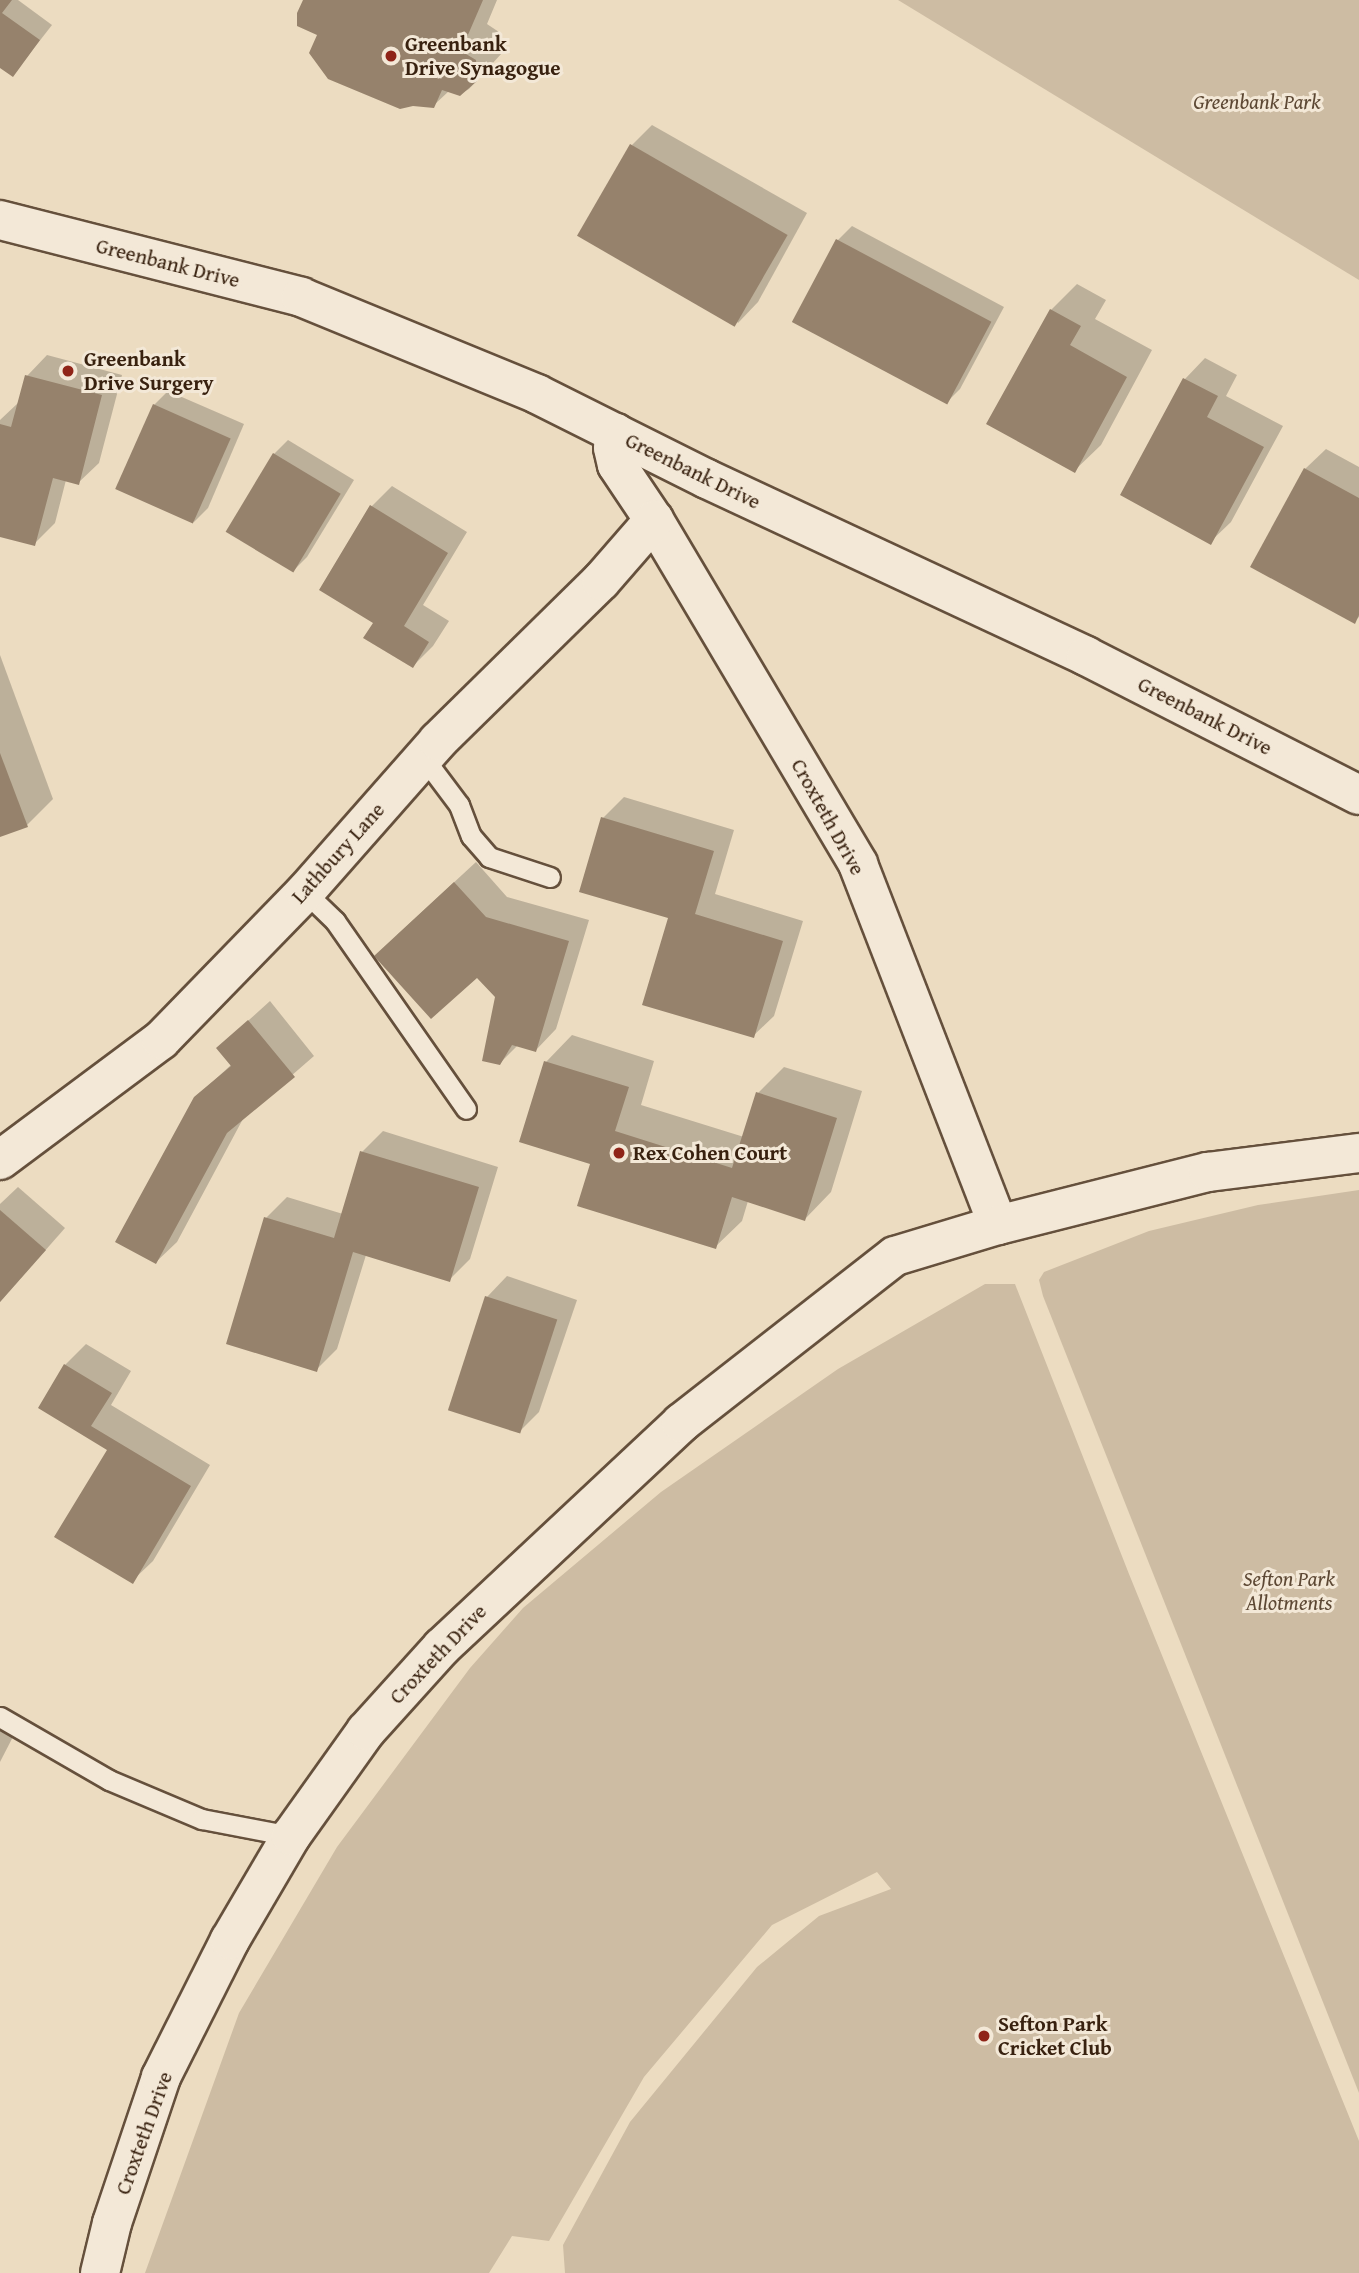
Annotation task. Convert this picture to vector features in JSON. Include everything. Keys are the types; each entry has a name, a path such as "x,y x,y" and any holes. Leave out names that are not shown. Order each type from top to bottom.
{"street":[{"name":"Greenbank Drive","path":"0,220 300,297 537,394 1086,656 1359,795"},
{"name":"Croxteth Drive","path":"615,433 613,448 617,465 654,520 858,864 998,1225"},
{"name":"Lathbury Lane","path":"0,1160 161,1040 305,892 423,758 601,580 654,520"},
{"name":"Croxteth Drive","path":"100,2273 112,2222 162,2077 230,1940 291,1836 366,1731 442,1647 681,1423 895,1256 998,1225 1208,1172 1359,1153"}],"lane":[{"path":"423,758 459,805 471,836 489,857 551,877"},
{"path":"305,892 335,921 466,1109"},
{"path":"0,1717 109,1780 202,1819 291,1836"}],"green space":[{"name":"Greenbank Park","path":"898,0 1359,0 1359,280"},
{"name":"Sefton Park Allotments","path":"1359,1190 1359,2093 1043,1296 1039,1280 1044,1272 1149,1231 1258,1205"},
{"path":"985,1284 1015,1284 1129,1574 1359,2141 1359,2273 565,2273 563,2245 630,2122 757,1967 819,1916 891,1889 877,1872 772,1925 644,2077 549,2241 512,2236 489,2273 145,2273 239,2013 337,1847 470,1668 523,1608 661,1492 838,1369"}],"building":[{"path":"0,0 12,0 2,13 40,40 13,77 0,68"},
{"name":"Greenbank Drive Synagogue","path":"303,0 483,0 461,51 476,60 477,81 460,96 442,90 434,108 413,106 400,109 328,79 309,53 317,35 297,26 297,13"},
{"path":"630,144 788,235 735,327 577,236"},
{"path":"836,239 991,322 947,405 792,322"},
{"path":"1050,309 1081,326 1070,345 1127,377 1075,473 986,424"},
{"path":"25,375 102,395 79,485 53,478 35,546 0,537 0,424 11,427"},
{"path":"1183,378 1218,396 1207,417 1264,447 1211,545 1120,495"},
{"path":"153,404 231,439 193,524 115,489"},
{"path":"273,453 341,494 293,573 226,532"},
{"path":"1304,468 1359,498 1359,615 1355,624 1250,567"},
{"path":"370,505 448,553 404,626 429,642 413,668 363,638 373,623 319,590"},
{"path":"0,753 28,827 0,837"},
{"path":"601,817 714,851 695,914 783,941 754,1038 642,1005 668,918 579,892"},
{"path":"454,882 486,917 569,941 536,1052 512,1045 500,1065 482,1061 495,997 477,978 431,1019 374,956"},
{"path":"248,1020 295,1077 227,1133 156,1264 115,1242 194,1097 231,1066 216,1048"},
{"name":"Rex Cohen Court","path":"544,1061 629,1087 615,1131 732,1168 756,1092 837,1118 805,1221 732,1197 716,1249 577,1206 590,1164 519,1142"},
{"path":"360,1151 479,1187 450,1282 353,1252 317,1372 226,1344 264,1217 334,1238"},
{"path":"0,1210 46,1250 0,1302"},
{"path":"485,1296 557,1319 520,1434 448,1410"},
{"path":"64,1364 112,1393 91,1426 191,1486 133,1584 54,1537 107,1450 38,1408"}],"place":[{"name":"Greenbank Drive Synagogue","path":"391,56"},
{"name":"Greenbank Drive Surgery","path":"68,371"},
{"name":"Rex Cohen Court","path":"619,1153"},
{"name":"Sefton Park Cricket Club","path":"984,2036"}]}
